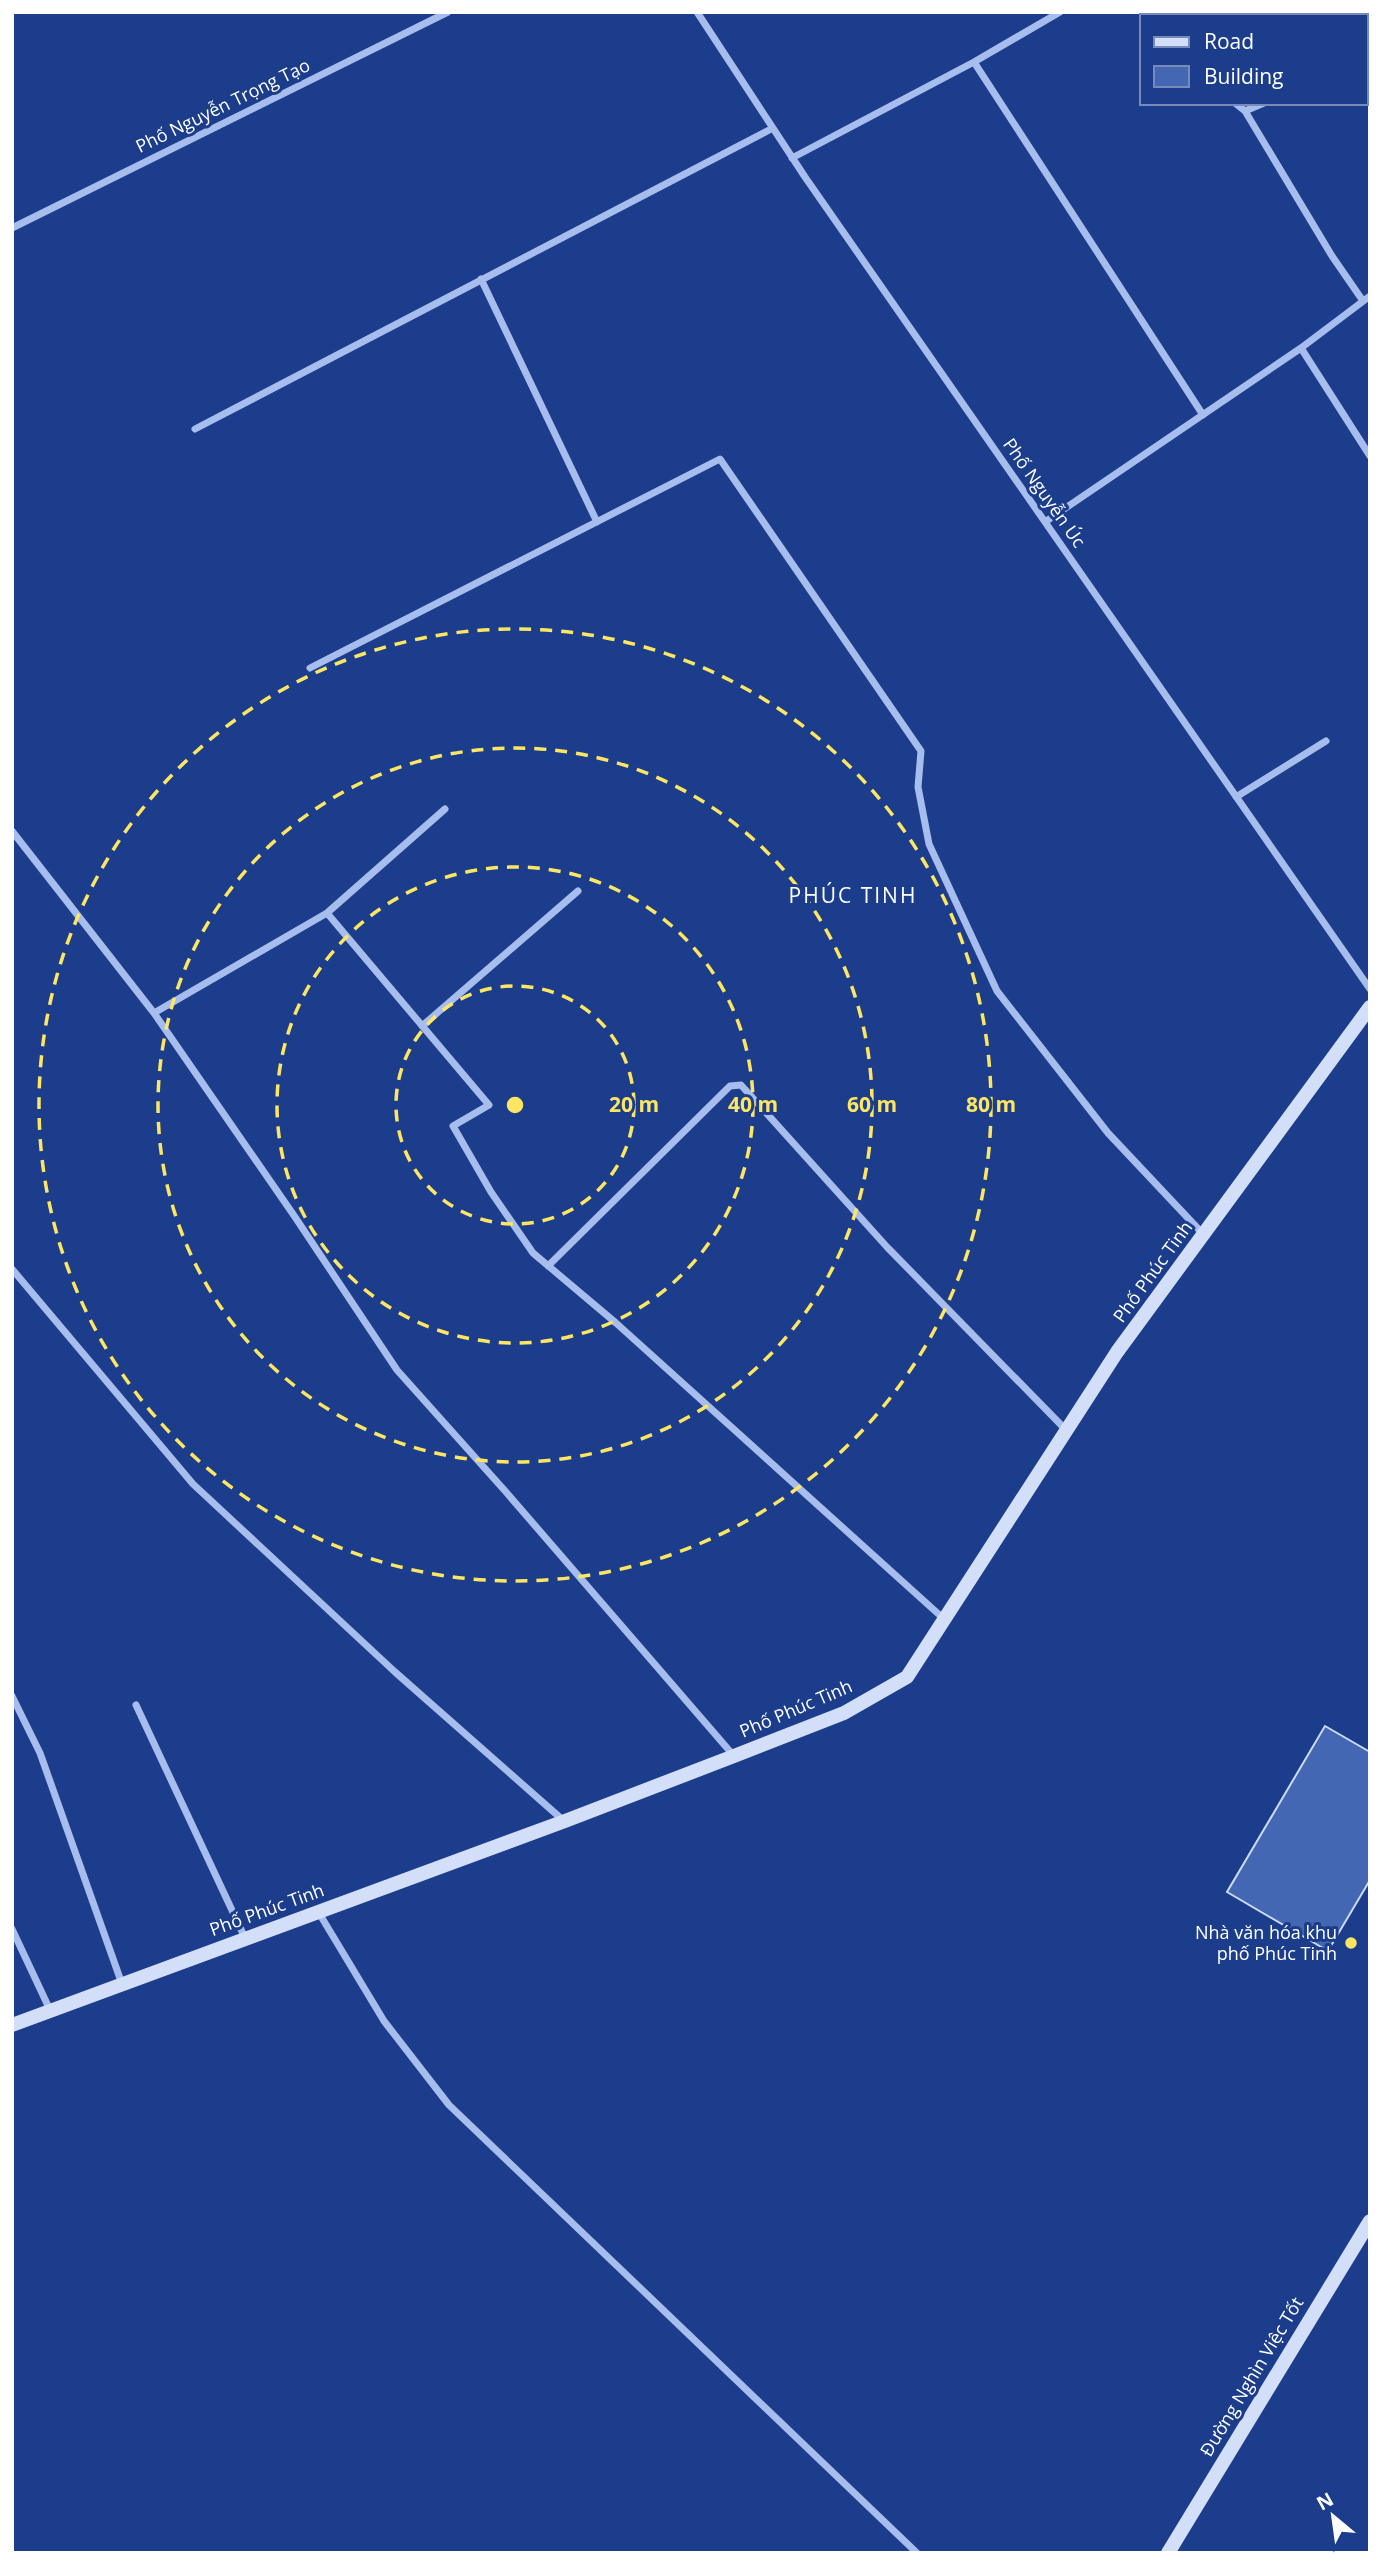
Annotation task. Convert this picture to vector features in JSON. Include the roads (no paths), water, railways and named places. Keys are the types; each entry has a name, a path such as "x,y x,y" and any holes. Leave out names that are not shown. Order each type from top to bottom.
{"street":[{"name":"Phố Nguyễn Trọng Tạo","path":"12,228 449,12"},
{"name":"Phố Nguyễn Úc","path":"697,12 792,158 1370,989"},
{"path":"792,158 974,62 1060,12"},
{"path":"974,62 1203,415"},
{"path":"1045,522 1301,348 1366,298 1332,256 1245,111 1238,105"},
{"path":"1245,111 1259,105"},
{"path":"195,429 773,128"},
{"path":"481,279 597,522"},
{"path":"1301,348 1370,456"},
{"path":"310,668 720,459 921,751 918,787 929,844 998,990 1108,1133 1203,1235"},
{"path":"1236,797 1326,741"},
{"path":"154,1013 327,913 444,808"},
{"path":"12,831 154,1013 397,1370 734,1756"},
{"path":"422,1026 578,891"},
{"path":"327,913 489,1105 453,1126 491,1192 533,1253 616,1323 944,1619"},
{"name":"Phố Phúc Tinh","path":"12,2025 734,1756 844,1713 907,1676 1118,1352 1370,1007"},
{"path":"548,1266 730,1086 741,1086 887,1247 1067,1431"},
{"path":"12,1269 193,1484 395,1672 565,1821"},
{"path":"12,1696 40,1753 122,1984"},
{"path":"136,1705 246,1939"},
{"path":"318,1912 384,2021 449,2105 917,2553"},
{"path":"12,1929 50,2011"},
{"name":"Đường Nghìn Việc Tốt","path":"1168,2553 1370,2221"}],"place":[{"name":"Nhà văn hóa khu phố Phúc Tinh","path":"1351,1943"}],"district":[{"name":"PHÚC TINH","path":"853,896"}]}
